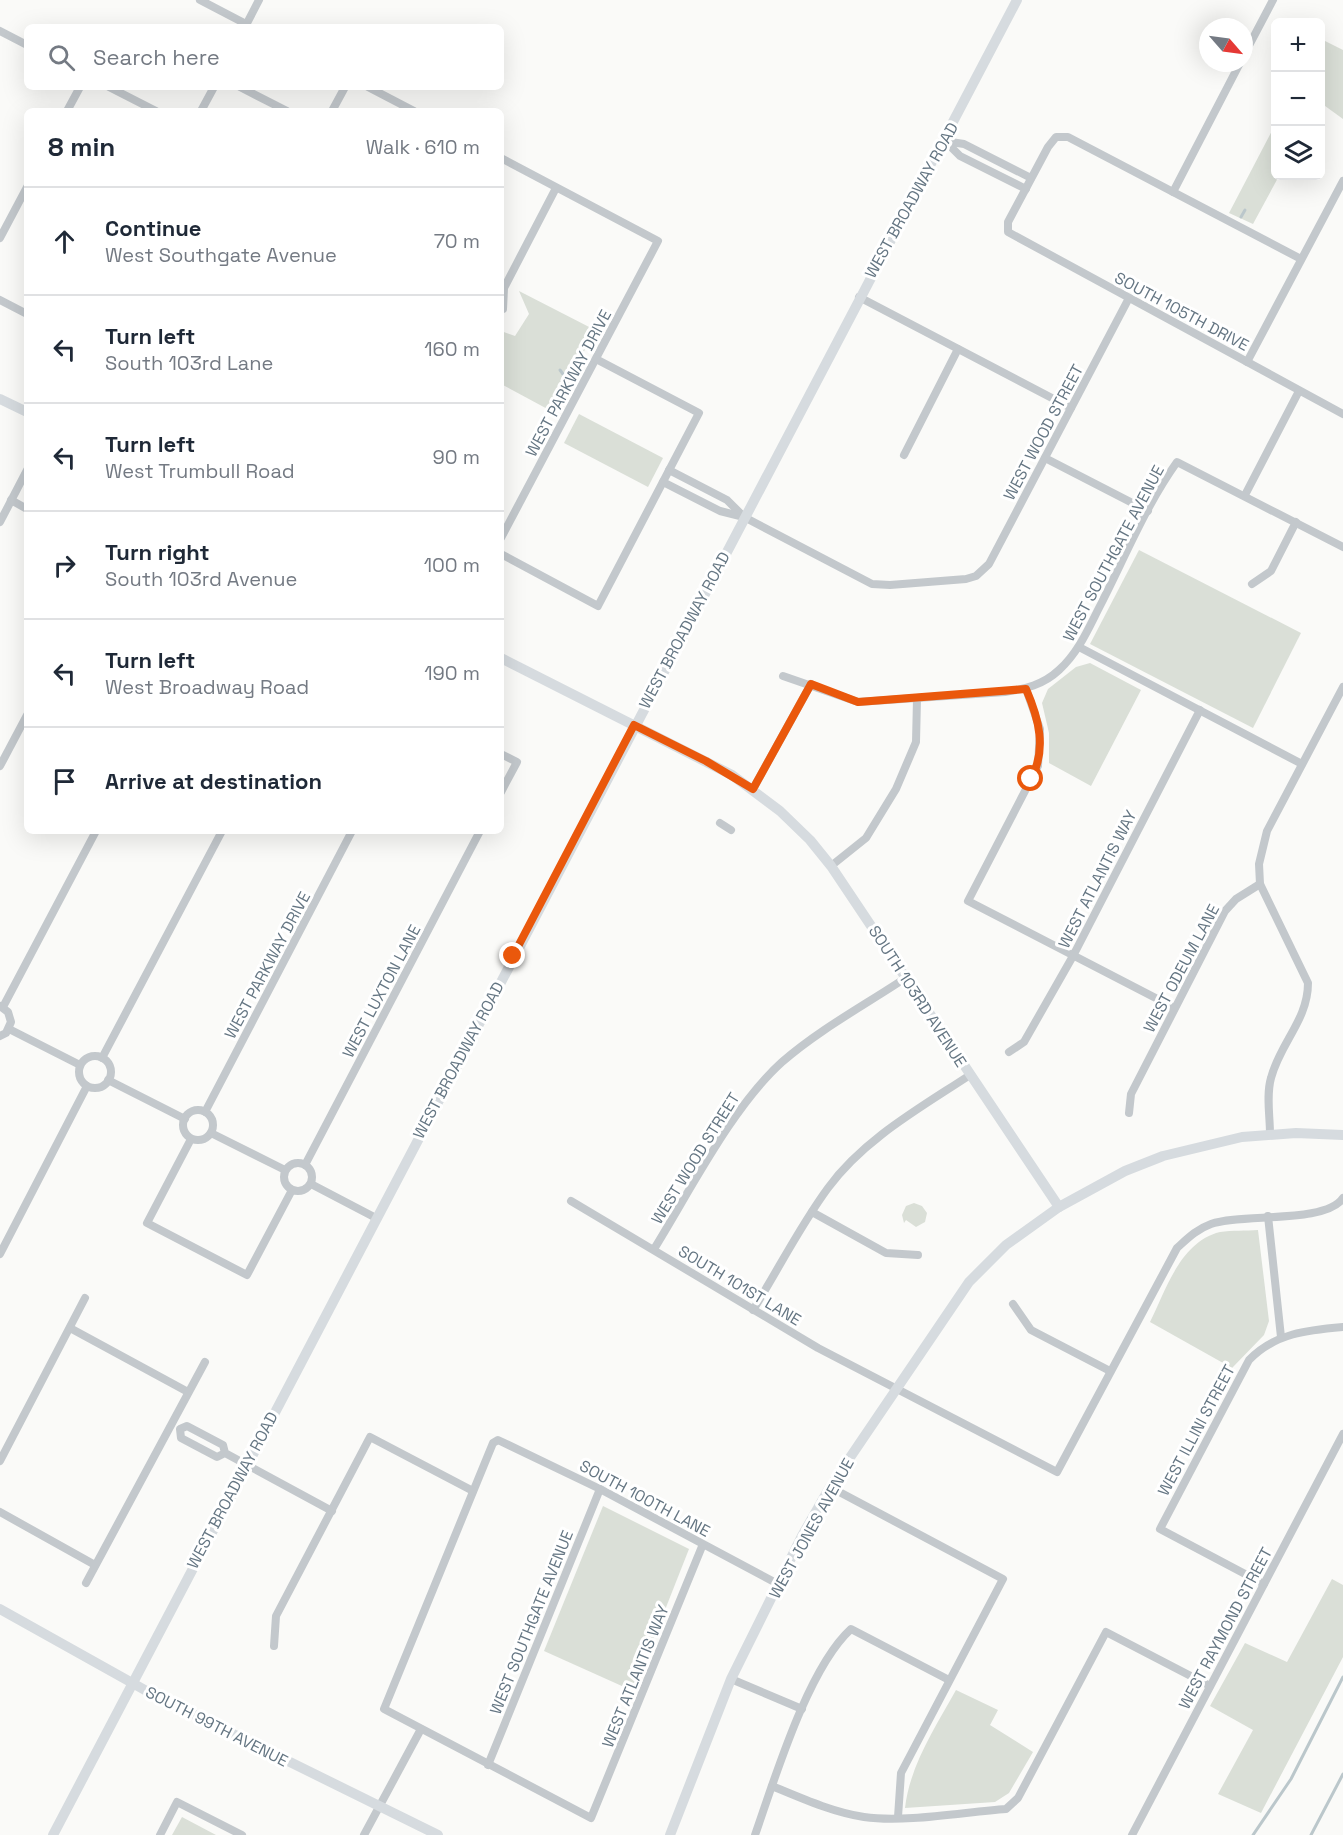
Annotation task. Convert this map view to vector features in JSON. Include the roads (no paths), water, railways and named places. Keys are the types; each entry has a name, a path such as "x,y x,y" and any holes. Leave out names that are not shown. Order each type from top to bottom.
{"main road":[{"name":"WEST BROADWAY ROAD","path":"53,1835 245,1465 859,297 945,141 1017,0"},
{"path":"0,399 24,411"},
{"name":"SOUTH 103RD AVENUE","path":"504,659 706,761 753,789 796,826 831,866 1059,1207"},
{"path":"1059,1207 1125,1171 1163,1156 1205,1144 1270,1134 1343,1135"},
{"name":"WEST JONES AVENUE","path":"670,1835 730,1679 830,1487 969,1282 1006,1245 1059,1207"},
{"name":"SOUTH 99TH AVENUE","path":"0,1609 132,1683 262,1750 438,1835"}],"street":[{"path":"200,0 244,24"},
{"path":"247,24 259,0"},
{"path":"1253,39 1273,0"},
{"path":"0,31 24,43"},
{"path":"1173,192 1235,72"},
{"path":"69,108 78,90"},
{"path":"115,90 150,108"},
{"path":"203,108 212,90"},
{"path":"246,90 281,108"},
{"path":"334,108 343,90"},
{"path":"374,90 408,108"},
{"path":"945,141 960,156 1026,189 1056,137 1068,137 1301,259"},
{"path":"945,141 964,144 1031,178"},
{"path":"504,160 556,188 504,288"},
{"path":"1247,362 1343,181"},
{"name":"WEST PARKWAY DRIVE","path":"504,532 658,242 556,188"},
{"name":"SOUTH 105TH DRIVE","path":"1026,189 1008,222 1008,232 1343,414"},
{"path":"0,238 24,193"},
{"path":"859,297 1071,408"},
{"name":"WEST WOOD STREET","path":"744,517 872,584 890,585 976,576 989,564 1129,298"},
{"path":"0,300 24,312"},
{"path":"904,455 958,349"},
{"path":"504,556 598,606 699,413 596,359"},
{"path":"1299,390 1245,495 1343,547"},
{"path":"1045,458 1148,512"},
{"name":"WEST SOUTHGATE AVENUE","path":"1026,689 1058,671 1079,647 1148,512 1177,462 1245,495"},
{"path":"669,470 727,500 744,517"},
{"path":"0,522 24,476"},
{"path":"663,482 720,511 744,517"},
{"path":"11,500 24,506"},
{"path":"1252,584 1271,571 1296,522"},
{"path":"1079,647 1302,764"},
{"path":"783,676 858,702 1026,689 1040,729 1038,766 968,901 1173,1007"},
{"path":"753,789 811,684"},
{"path":"1270,1134 1270,1079 1308,1000 1308,983 1260,884 1258,864 1262,846 1343,687"},
{"path":"831,866 866,838 900,780 916,742 916,699"},
{"name":"WEST ATLANTIS WAY","path":"1008,1052 1024,1042 1074,956 1200,710"},
{"path":"0,766 24,721"},
{"path":"504,756 517,762 504,786"},
{"path":"720,823 731,830"},
{"path":"9,1029 9,1015 1,1007 94,834"},
{"path":"102,1058 220,834"},
{"name":"WEST PARKWAY DRIVE","path":"205,1112 350,834"},
{"name":"WEST LUXTON LANE","path":"305,1164 478,834"},
{"name":"WEST ODEUM LANE","path":"1129,1113 1131,1094 1173,1007 1225,911 1236,899 1260,884"},
{"name":"WEST WOOD STREET","path":"654,1249 751,1095 781,1063 803,1045 907,977"},
{"path":"0,1036 9,1029"},
{"path":"9,1029 80,1065"},
{"path":"89,1057 102,1058 110,1069 108,1080 99,1087 87,1086 79,1077 80,1065 89,1057"},
{"path":"753,1310 828,1188 873,1141 970,1075"},
{"path":"108,1080 185,1119"},
{"path":"0,1254 87,1086"},
{"path":"192,1112 205,1112 213,1123 211,1132 201,1140 191,1139 185,1132 185,1119 192,1112"},
{"path":"211,1132 285,1170"},
{"path":"191,1139 147,1223 247,1275 292,1190"},
{"path":"285,1170 294,1163 305,1164 312,1173 311,1184"},
{"path":"285,1170 285,1184 292,1190 300,1191 311,1184"},
{"path":"311,1184 376,1218"},
{"path":"1013,1304 1031,1330 1110,1371 1177,1248 1196,1230 1214,1223 1329,1209 1339,1204 1343,1198"},
{"name":"SOUTH 101ST LANE","path":"571,1201 753,1310 896,1390 1057,1472 1110,1371"},
{"path":"812,1212 885,1253 918,1255"},
{"path":"1268,1216 1281,1337"},
{"path":"0,1461 85,1298"},
{"name":"WEST ILLINI STREET","path":"1264,1584 1160,1529 1244,1368 1257,1351 1281,1337 1303,1330 1343,1327"},
{"path":"70,1328 188,1392"},
{"path":"86,1583 205,1362"},
{"path":"171,1425 180,1429 187,1426 223,1445 225,1454"},
{"path":"180,1429 181,1438 217,1456 225,1454 332,1511"},
{"name":"WEST RAYMOND STREET","path":"1132,1835 1343,1434"},
{"path":"274,1646 276,1617 370,1437 473,1491 384,1709 488,1765"},
{"name":"SOUTH 100TH LANE","path":"473,1491 493,1443 498,1440 600,1489 778,1584"},
{"path":"830,1487 1003,1579 901,1773 898,1817"},
{"name":"WEST SOUTHGATE AVENUE","path":"488,1765 600,1489"},
{"path":"0,1512 95,1565"},
{"name":"WEST ATLANTIS WAY","path":"488,1765 591,1818 703,1544"},
{"path":"754,1835 802,1709 835,1643 850,1629 949,1680"},
{"path":"772,1786 798,1797 864,1817 898,1817 1006,1809 1018,1798 1106,1632 1210,1686"},
{"path":"730,1679 802,1709"},
{"path":"364,1835 421,1729"},
{"path":"160,1835 177,1802 242,1835"}],"waterway":[{"path":"1241,217 1245,210"},
{"path":"560,370 571,385"},
{"path":"1253,1835 1291,1779 1343,1677"},
{"path":"1311,1835 1343,1774"}]}
